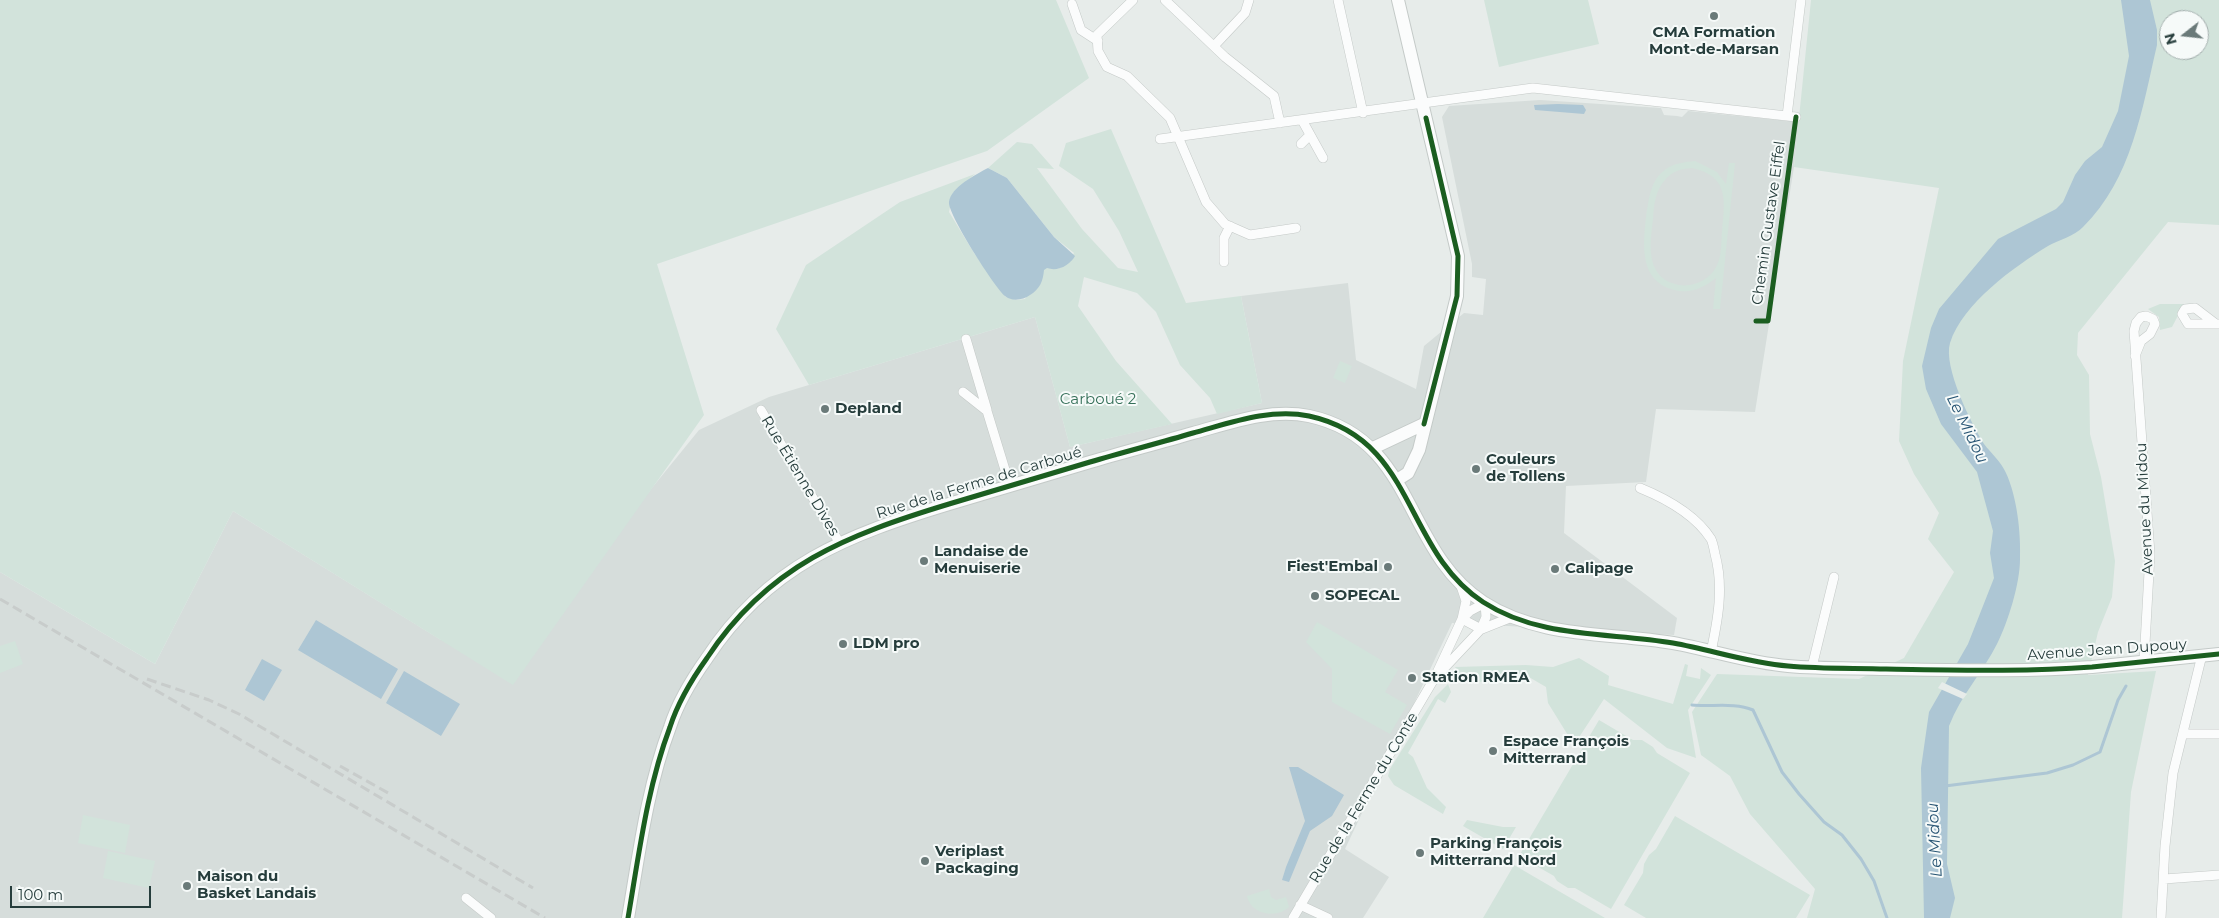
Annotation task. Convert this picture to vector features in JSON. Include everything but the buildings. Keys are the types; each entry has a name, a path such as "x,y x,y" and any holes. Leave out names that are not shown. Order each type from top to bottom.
{"street":[{"path":"1132,0 1098,35 1098,51 1107,67 1127,76 1170,118 1206,202 1225,224 1250,235 1296,228"},
{"path":"1165,0 1214,46 1274,96 1280,123"},
{"path":"1214,46 1245,13 1249,0"},
{"path":"1338,0 1363,112"},
{"path":"1397,480 1408,473 1415,461 1457,296 1458,256 1398,0"},
{"path":"1160,139 1178,135 1533,88 1791,116 1801,0"},
{"path":"1072,4 1082,30 1098,41"},
{"path":"1302,120 1322,158"},
{"path":"1301,144 1309,136"},
{"path":"1224,262 1224,238 1230,226"},
{"path":"966,339 1010,486"},
{"name":"Avenue du Midou","path":"2135,356 2150,554 2144,662"},
{"path":"963,392 987,411"},
{"name":"Rue Étienne Dives","path":"761,410 839,542"},
{"name":"Rue de la Ferme de Carboué","path":"628,918 641,836 657,766 671,723 691,681 721,635 756,599 800,564 839,542 896,520 1264,415 1305,415 1355,433 1373,448 1397,480 1435,553 1461,586 1485,604"},
{"path":"1373,448 1424,424"},
{"path":"1640,488 1667,499 1692,518 1712,540 1720,571 1720,610 1711,652"},
{"path":"1485,604 1486,617 1481,629 1462,619 1476,607 1485,604 1512,617 1548,629 1674,643 1764,663 1812,667 1834,578"},
{"name":"Rue de la Ferme du Conte","path":"1293,918 1434,679 1462,619 1466,601 1461,586"},
{"name":"Rue de la Ferme du Conte","path":"1434,679 1481,629 1512,617"},
{"name":"Avenue Jean Dupouy","path":"1812,667 1996,670 2085,667 2219,654"},
{"path":"2161,918 2165,846 2173,773 2202,655"},
{"path":"2184,734 2219,734"},
{"path":"2164,878 2219,875"},
{"path":"466,898 491,918"},
{"path":"1300,905 1328,918"}],"shaded area":[{"path":"1540,100 1661,108 1664,115 1682,117 1688,111 1799,122 1794,167 1755,412 1656,409 1646,482 1566,486 1564,533 1677,618 1674,635 1452,623 1345,849 1389,877 1363,918 0,918 0,572 155,664 233,511 441,640 647,494 699,430 769,397 1035,317 1070,447 1262,403 1241,296 1348,283 1356,360 1416,389 1424,346 1464,313 1483,315 1486,279 1472,277 1472,264 1442,117 1449,106"}],"green space":[{"path":"0,0 1056,0 1089,78 987,151 657,264 704,415 513,685 233,511 155,664 0,572"},
{"path":"1484,0 1588,0 1599,44 1499,67"},
{"path":"1811,0 2219,0 2219,225 2168,222 2078,333 2077,355 2089,375 2090,434 2101,477 2115,561 2112,597 2098,632 2088,675 2156,671 2131,792 2122,918 1807,918 1815,889 1750,814 1730,776 1701,755 1692,712 1717,674 1859,679 1904,658 1954,572 1928,539 1939,513 1914,474 1899,441 1903,361 1939,188 1794,167"},
{"name":"Carboué 2","path":"1111,129 1186,303 1241,296 1262,403 1217,414 1210,398 1180,365 1156,312 1137,293 1084,277 1078,306 1116,361 1172,424 1070,447 1035,317 809,385 776,329 806,265 900,202 975,174 953,193 949,212 974,253 1006,297 1016,300 1025,299 1043,270 1047,267 1052,269 1060,268 1069,260 1074,253 1054,237 1007,178 988,168 1017,142 1032,144 1054,169 1037,168 1082,229 1118,268 1138,272 1119,231 1093,189 1059,166 1066,143"},
{"path":"1695,161 1717,172 1726,184 1729,163 1735,163 1720,309 1713,309 1716,278 1706,285 1691,291 1674,290 1654,279 1649,270 1644,250 1646,217 1653,184 1661,173 1669,167","holes":["1692,168 1704,172 1719,183 1724,200 1720,257 1714,270 1705,279 1694,284 1675,284 1665,280 1658,274 1652,258 1651,238 1656,198 1662,184 1674,173"]},
{"path":"2160,304 2184,304 2172,327 2160,330 2159,317 2148,309"},
{"path":"1340,361 1352,366 1345,383 1333,378"},
{"path":"1317,622 1398,670 1385,692 1407,705 1390,734 1332,702 1332,669 1306,642"},
{"path":"15,641 23,664 0,673 0,646"},
{"path":"1579,658 1609,676 1608,685 1673,704 1685,664 1688,665 1686,676 1700,679 1701,668 1711,675 1688,710 1696,758 1667,748 1604,699 1574,745 1548,703 1546,687 1522,673 1504,682 1476,681 1464,676 1455,667 1526,665 1553,667"},
{"path":"1448,684 1451,692 1445,703 1438,699 1408,753 1413,757 1427,788 1446,807 1443,814 1394,785 1388,776 1390,769 1435,697"},
{"path":"1599,720 1633,740 1642,740 1653,747 1657,753 1690,773 1611,909 1575,888 1568,888 1557,881 1554,876 1519,856"},
{"path":"83,815 130,825 125,853 78,843"},
{"path":"1675,816 1810,895 1796,918 1646,918 1624,905 1643,873 1644,864 1649,855 1656,849"},
{"path":"1467,820 1503,827 1516,827 1503,849 1463,826"},
{"path":"108,851 155,861 149,888 103,878"},
{"path":"1514,865 1605,918 1483,918"},
{"path":"1269,889 1271,897 1276,900 1286,897 1289,907 1284,911 1272,914 1254,908 1247,896"}],"water":[{"name":"Le Midou","path":"2121,0 2150,0 2157,30 2157,45 2146,94 2133,142 2124,165 2100,208 2083,227 2020,264 1991,287 1966,314 1950,343 1949,353 1954,380 1972,423 1984,444 2001,465 2010,482 2018,515 2020,559 2016,591 2001,635 1949,726 1947,864 1955,898 1950,918 1924,918 1921,768 1929,712 1968,644 1994,578 1990,553 1993,531 1977,472 1941,424 1926,389 1922,366 1931,328 1939,309 1998,239 2056,209 2063,202 2075,175 2085,161 2102,147 2118,111 2129,56"},
{"path":"1534,105 1583,105 1586,110 1584,114 1535,110"},
{"path":"988,168 1007,178 1054,237 1075,256 1063,267 1047,268 1044,270 1039,287 1030,295 1021,299 1014,300 1008,298 1000,290 972,250 950,209 949,202 954,191 964,182"},
{"path":"316,620 398,669 381,699 298,650"},
{"path":"262,659 282,670 264,701 245,690"},
{"path":"404,671 460,704 441,736 386,703"},
{"path":"1289,767 1298,767 1344,795 1332,816 1310,831 1289,882 1282,880 1305,821"}],"pier":[{"path":"1942,682 1967,694 1963,699 1938,688"}],"waterway":[{"path":"1945,786 2047,773 2073,765 2100,752 2118,700 2126,686"},
{"path":"1692,705 1731,705 1753,710 1782,772 1824,822 1842,835 1861,859 1874,881 1887,918"}],"railway":[{"path":"0,599 545,918"},
{"path":"147,679 209,700 239,714 533,888"},
{"path":"340,766 390,794"}],"cycle path":[{"name":"Chemin Gustave Eiffel","path":"1756,321 1768,321 1796,117"},
{"path":"1424,424 1457,296 1458,256 1426,118"},
{"path":"628,918 655,774 677,709 696,674 731,626 756,599 783,577 813,558 844,542 912,516 1103,458 1236,421 1265,415 1294,414 1309,416 1344,428 1370,447 1390,471 1437,554 1457,580 1483,602 1505,614 1551,628 1673,643 1745,659 1813,668 2041,670 2092,667 2219,654"}],"place":[{"name":"CMA Formation Mont-de-Marsan","path":"1714,16"},
{"name":"Depland","path":"825,409"},
{"name":"Couleurs de Tollens","path":"1476,469"},
{"name":"Landaise de Menuiserie","path":"924,561"},
{"name":"Fiest'Embal","path":"1388,567"},
{"name":"Calipage","path":"1555,569"},
{"name":"SOPECAL","path":"1315,596"},
{"name":"LDM pro","path":"843,644"},
{"name":"Station RMEA","path":"1412,678"},
{"name":"Espace François Mitterrand","path":"1493,751"},
{"name":"Parking François Mitterrand Nord","path":"1420,853"},
{"name":"Veriplast Packaging","path":"925,861"},
{"name":"Maison du Basket Landais","path":"187,886"}]}
